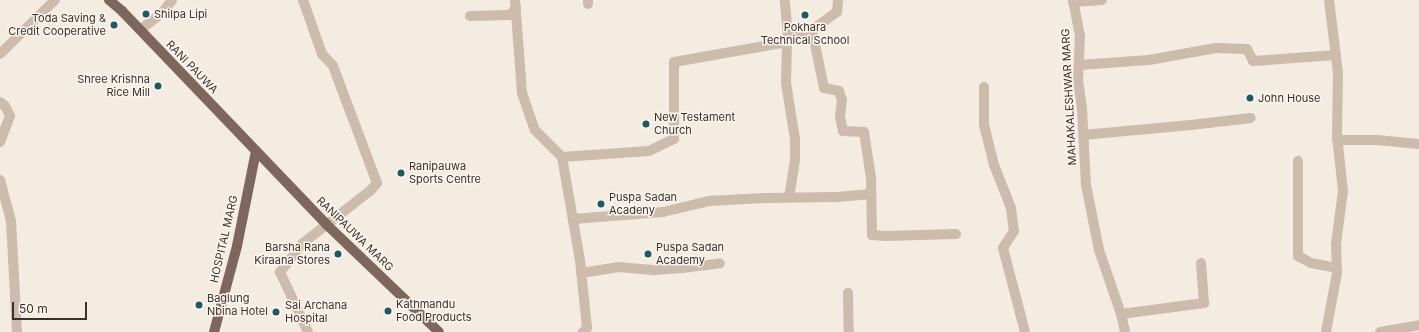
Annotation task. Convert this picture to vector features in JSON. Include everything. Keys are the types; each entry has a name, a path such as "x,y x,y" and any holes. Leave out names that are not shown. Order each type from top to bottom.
{"main road":[{"name":"RANI PAUWA","path":"109,0 140,30 256,151"},
{"name":"RANIPAUWA MARG","path":"256,151 326,224 439,332"},
{"name":"HOSPITAL MARG","path":"214,332 237,246 256,151"}],"street":[{"path":"0,54 55,0"},
{"path":"140,30 162,13 172,0"},
{"path":"303,0 322,54 333,66 377,183 371,190 302,244 280,272 308,332"},
{"path":"785,0 787,40 786,83 795,139 795,160 789,198"},
{"path":"562,157 649,152 674,140 674,62 787,40 812,30 837,12 838,0"},
{"path":"1073,1 1102,0"},
{"path":"1326,332 1337,268 1336,244 1343,191 1337,140 1338,73 1329,0"},
{"name":"MAHAKALESHWAR MARG","path":"1073,1 1080,35 1078,80 1086,185 1099,250 1121,314 1125,332"},
{"path":"470,16 512,15 515,4"},
{"path":"515,4 522,93 535,130 562,157 581,272 587,328 583,332"},
{"path":"812,30 824,88 839,91 842,100 840,116 843,131 864,132 871,194 872,235 956,234"},
{"path":"1078,65 1149,60 1216,48 1247,49 1253,61 1336,55"},
{"path":"984,87 984,125 994,165 1011,208 1014,231 1003,248 1025,332"},
{"path":"0,102 5,106 10,116 0,142"},
{"path":"1083,135 1251,118"},
{"path":"1337,140 1377,140 1419,144"},
{"path":"1298,161 1298,256 1311,263 1337,268"},
{"path":"0,180 11,221 17,332"},
{"path":"573,219 663,212 709,202 789,198 837,198 871,194"},
{"path":"581,272 618,267 655,270 720,263"},
{"path":"1121,314 1204,303 1201,263"},
{"path":"848,293 849,332"},
{"path":"1380,332 1419,325"}],"place":[{"name":"Shilpa Lipi","path":"146,14"},
{"name":"Pokhara Technical School","path":"805,15"},
{"name":"Toda Saving & Credit Cooperative","path":"114,25"},
{"name":"Shree Krishna Rice Mill","path":"158,86"},
{"name":"John House","path":"1250,98"},
{"name":"New Testament Church","path":"646,124"},
{"name":"Ranipauwa Sports Centre","path":"401,173"},
{"name":"Puspa Sadan Acadeny","path":"601,204"},
{"name":"Barsha Rana Kiraana Stores","path":"338,254"},
{"name":"Puspa Sadan Academy","path":"648,254"},
{"name":"Baglung Nbina Hotel","path":"199,305"},
{"name":"Kathmandu Food Products","path":"388,311"},
{"name":"Sai Archana Hospital","path":"276,312"}]}
